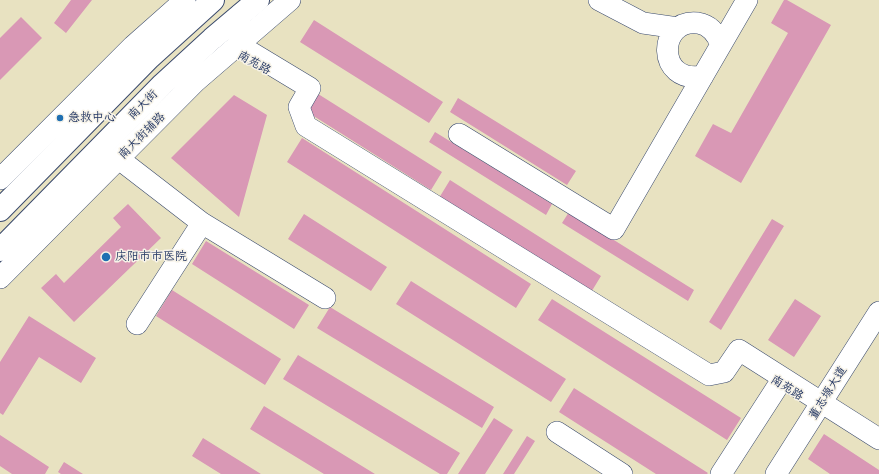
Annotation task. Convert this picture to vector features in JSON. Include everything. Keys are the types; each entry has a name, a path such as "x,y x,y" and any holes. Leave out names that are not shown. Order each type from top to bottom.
{"main road":[{"path":"0,210 149,58 213,0"},
{"name":"南大街","path":"0,250 153,95 197,53 258,0"}],"street":[{"path":"0,179 133,46 185,0"},
{"name":"南大街辅路","path":"0,278 195,82 290,0"},
{"path":"599,0 643,23 678,28"},
{"path":"459,134 614,229 747,0"},
{"name":"南苑路","path":"235,46 238,38 237,30 242,14"},
{"path":"667,55 667,47 673,33 685,24 693,22 708,26 714,31 721,45"},
{"path":"643,23 667,55 674,68 687,76 703,76"},
{"name":"南苑路","path":"197,53 235,46 247,50 308,91 299,107 306,126 710,375 724,372 737,353 823,407 879,439"},
{"path":"119,159 202,223 325,298"},
{"path":"137,324 202,223"},
{"name":"董志塬大道","path":"786,474 823,407 879,312"},
{"name":"董志塬大道","path":"776,474 879,327"},
{"path":"721,474 781,381"},
{"name":"南苑路","path":"823,407 879,447"},
{"path":"557,432 622,474"}],"building":[{"path":"71,0 92,0 66,33 54,23"},
{"path":"784,0 787,0 831,25 741,183 695,156 713,124 731,133 788,33 771,23"},
{"path":"21,17 42,38 0,80 0,38"},
{"path":"314,20 443,102 429,123 300,42"},
{"path":"315,92 442,172 431,190 304,110"},
{"path":"234,95 267,115 239,217 171,158"},
{"path":"458,98 576,171 567,185 450,112"},
{"path":"435,132 552,204 546,215 429,142"},
{"path":"302,138 531,284 516,308 287,162"},
{"path":"450,180 601,276 590,294 439,198"},
{"path":"128,204 161,238 74,322 41,288 56,274 64,283 121,227 113,218"},
{"path":"569,212 694,290 688,301 562,223"},
{"path":"304,214 387,267 371,291 288,239"},
{"path":"772,219 784,226 721,330 709,322"},
{"path":"206,241 309,305 294,329 192,264"},
{"path":"411,281 566,379 551,402 396,304"},
{"path":"172,290 281,359 265,385 156,316"},
{"path":"552,299 741,418 727,440 538,320"},
{"path":"795,299 821,316 794,357 768,340"},
{"path":"330,307 494,407 482,428 317,328"},
{"path":"29,316 96,358 81,383 39,357 3,415 0,413 0,362"},
{"path":"298,355 460,453 447,474 440,474 283,379"},
{"path":"574,388 708,473 656,474 559,412"},
{"path":"264,406 375,474 324,474 250,429"},
{"path":"494,418 513,430 485,474 458,474"},
{"path":"824,434 879,470 879,474 830,474 808,459"},
{"path":"0,435 49,467 45,474 12,474 0,466"},
{"path":"527,436 535,441 514,474 503,474"},
{"path":"203,438 261,474 221,474 192,456"},
{"path":"64,462 83,474 61,474 58,472"}],"place":[{"name":"急救中心","path":"60,118"},
{"name":"庆阳市市医院","path":"106,257"}]}
